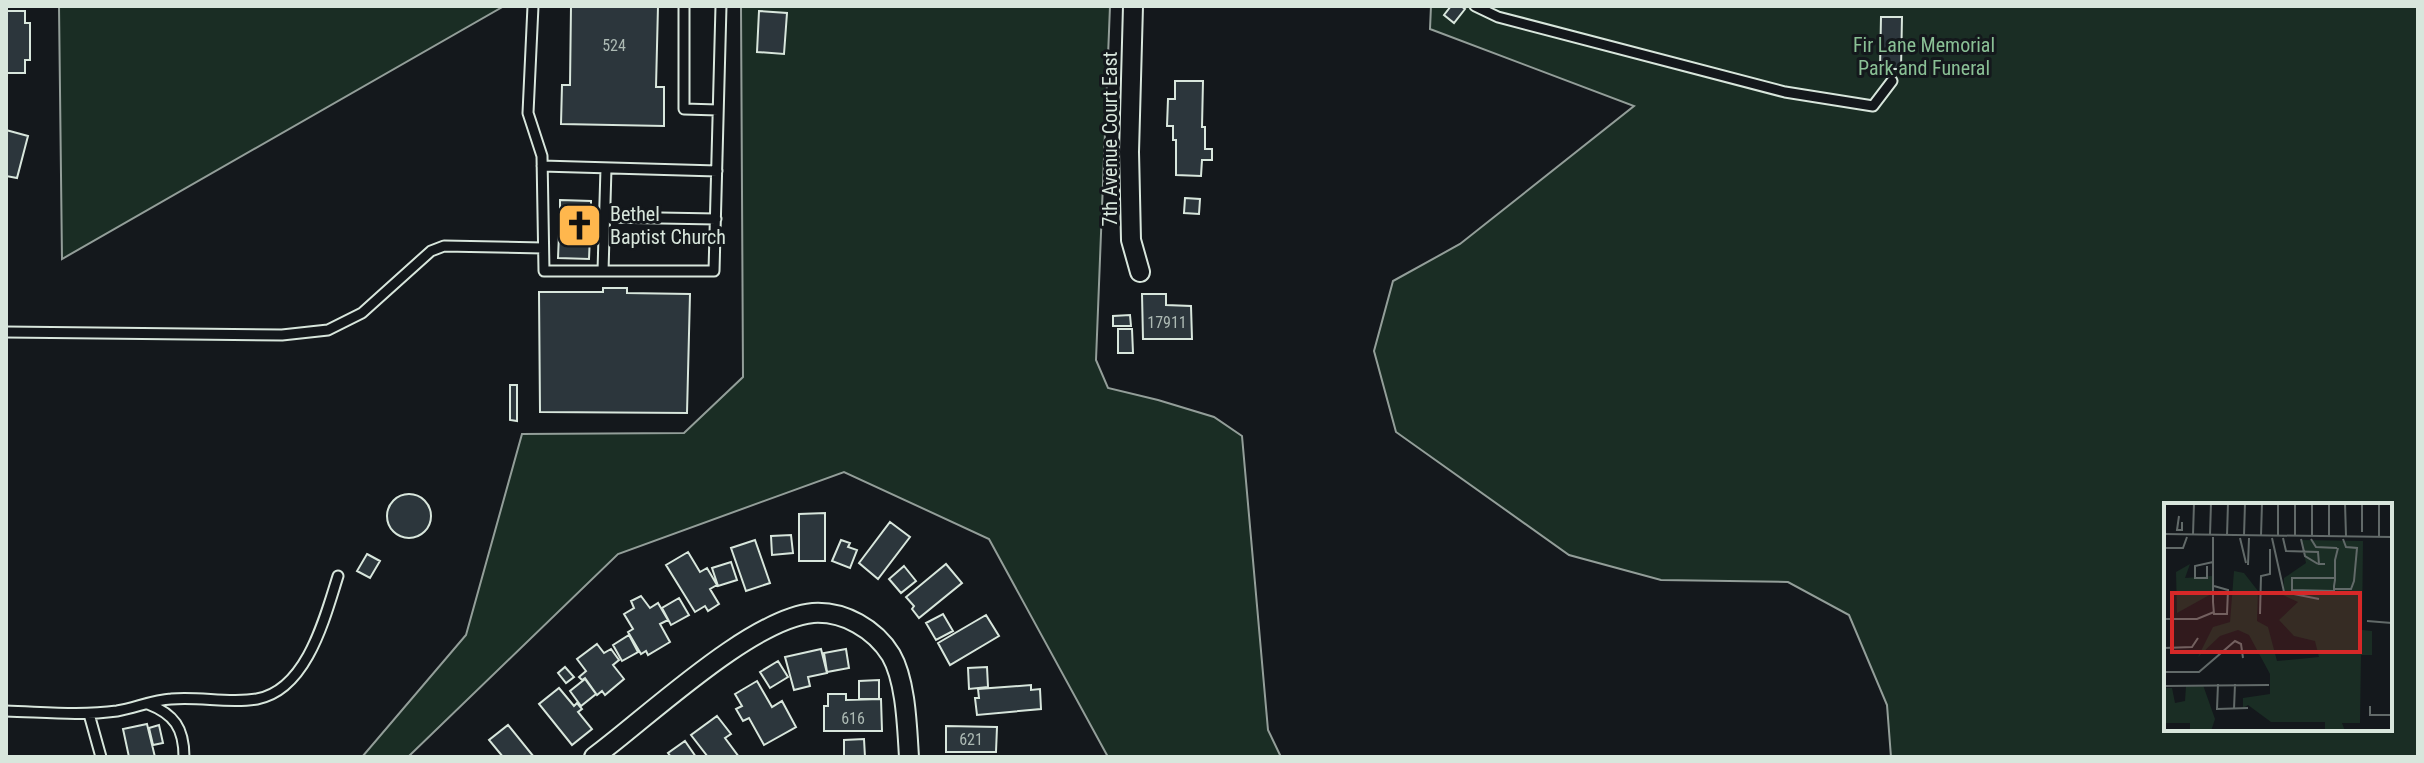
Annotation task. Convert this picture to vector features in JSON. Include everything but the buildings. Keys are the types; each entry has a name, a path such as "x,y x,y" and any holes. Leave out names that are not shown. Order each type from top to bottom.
{"street":[{"name":"7th Avenue Court East","path":"1133,6 1131,240 1140,272"},
{"path":"594,757 715,662 773,625 814,613 848,618 873,632 892,656 904,696 909,757"}],"lane":[{"path":"533,6 528,113 542,156 544,271 714,271 721,6"},
{"path":"684,6 684,109 718,110"},
{"path":"1475,6 1498,17 1785,92 1873,106 1892,81"},
{"path":"542,166 717,171"},
{"path":"603,271 606,168"},
{"path":"605,217 716,219"},
{"path":"6,332 282,335 328,330 362,313 431,251 444,246 543,248"},
{"path":"6,711 89,714 119,711 171,699 256,700 272,695 288,682 307,656 319,634 338,576"},
{"path":"148,704 166,711 176,721 184,757"},
{"path":"89,714 101,757"}],"green space":[{"path":"59,6 504,6 62,259"},
{"path":"741,6 1110,6 1096,360 1108,388 1214,417 1242,436 1268,730 1281,757 1108,757 989,539 844,472 618,554 408,757 362,757 466,635 522,434 684,433 743,377"},
{"name":"Fir Lane Memorial Park and Funeral","path":"1431,6 2418,6 2418,757 1891,757 1887,705 1849,615 1788,582 1661,580 1569,555 1396,432 1374,351 1393,281 1460,244 1634,106 1430,29"}],"place":[{"name":"Bethel Baptist Church","path":"579,226"}]}
